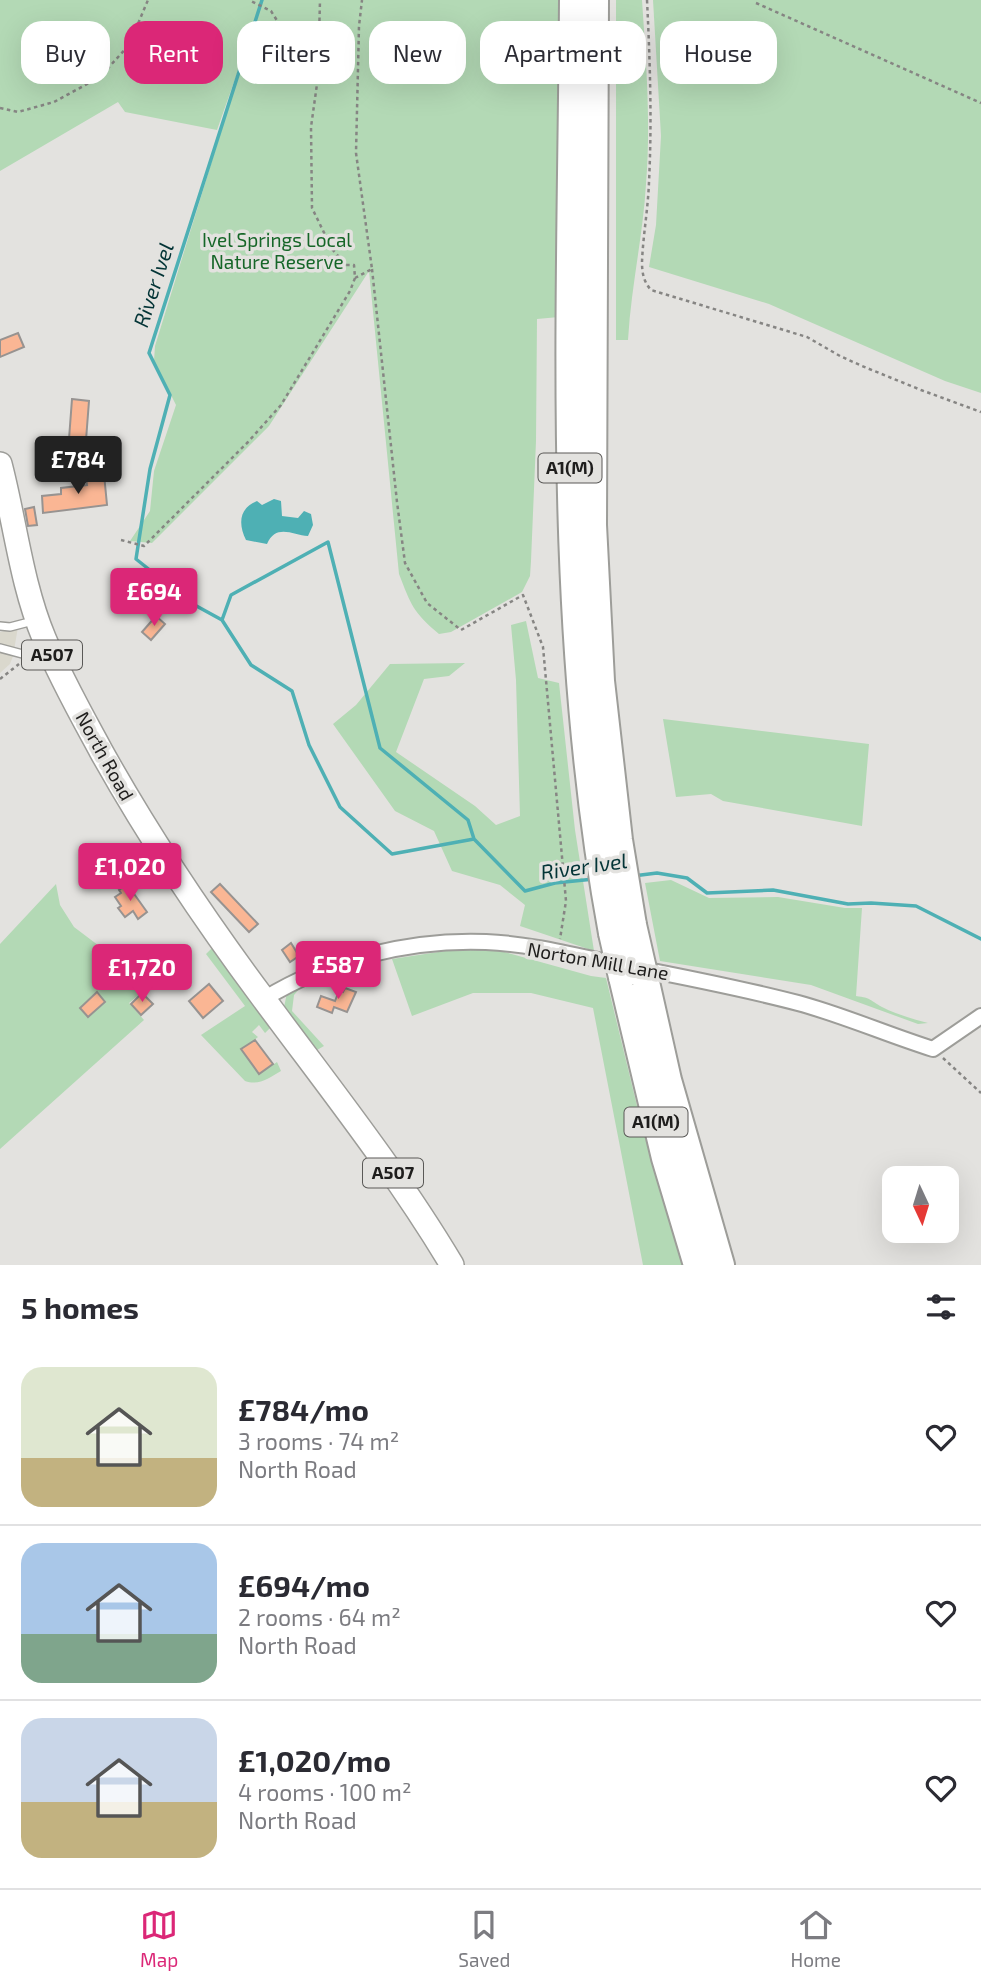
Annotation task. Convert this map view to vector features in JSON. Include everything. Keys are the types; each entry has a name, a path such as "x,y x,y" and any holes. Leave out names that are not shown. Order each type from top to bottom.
{"highway":[{"name":"A1(M)","path":"573,0 570,458 574,594 587,767 598,851 623,929 662,1147 697,1265"},
{"name":"A1(M)","path":"595,0 594,566 601,681 623,929"},
{"name":"A1(M)","path":"634,980 668,1080 721,1265"}],"main road":[{"name":"North Road","path":"0,464 37,620 40,653 75,703 163,856 264,999 408,1193 452,1265"}],"street":[{"name":"Norton Mill Lane","path":"264,999 287,985 381,951 452,942 488,942 559,952 800,1004 933,1049"},
{"path":"933,1049 981,1016"}],"lane":[{"path":"0,626 10,627 37,620"},
{"path":"0,649 40,653"}],"path":[{"path":"0,108 18,112 54,102 100,77 129,45 148,0"},
{"path":"320,0 320,21"},
{"path":"362,0 356,153 372,269 405,563 427,603 461,630 523,595 543,647 566,901 559,952"},
{"path":"647,0 650,148 642,262 646,284 652,290 807,337 851,361 981,412"},
{"path":"251,1 268,9 276,21"},
{"path":"756,3 981,103"},
{"path":"121,540 144,546 248,442 281,405 350,291 355,278 354,265 346,265 332,249 312,208 311,127 317,84"},
{"path":"355,278 372,269"},
{"path":"0,679 40,653"},
{"path":"933,1049 981,1093"}],"shaded area":[{"path":"18,627 10,664 0,673 0,632"}],"green space":[{"name":"Ivel Springs Local Nature Reserve","path":"0,0 559,0 559,21 480,21 480,84 559,84 559,317 537,319 531,561 530,576 522,592 451,632 439,634 423,620 410,601 399,574 369,271 269,426 152,543 130,541 150,511 154,471 176,405 154,361 155,346 237,80 237,84 355,84 355,21 237,21 237,73 217,130 125,112 118,102 0,171"},
{"path":"616,0 642,0 643,21 616,21"},
{"path":"653,0 981,0 981,393 945,381 769,304 649,267 656,225 661,136"},
{"path":"646,74 648,138 644,203 628,340 616,340 616,84 646,84"},
{"path":"526,621 538,678 559,683 575,830 594,951 520,926 525,905 500,885 452,871 434,831 395,811 333,724 356,705 390,664 465,663 449,676 424,679 396,752 475,806 496,825 520,816 516,680 511,625"},
{"path":"663,719 869,744 862,826 723,801 711,794 676,797"},
{"path":"671,880 709,898 778,897 845,908 862,908 856,996 898,1014 928,1023 918,1024 811,985 660,961 645,883"},
{"path":"56,884 60,905 74,927 119,961 142,992 129,1003 144,1020 0,1149 0,944"},
{"path":"213,947 272,1026 265,1033 259,1025 252,1032 258,1037 242,1050 259,1074 277,1062 281,1071 264,1080 255,1083 245,1081 201,1035 245,1006 206,954"},
{"path":"465,948 490,948 606,978 639,1114 683,1265 643,1265 593,1008 531,993 473,993 412,1016 392,959"},
{"path":"302,986 294,995 292,1011 324,1046 317,1050 284,1007 287,993"}],"water":[{"path":"274,499 281,501 282,516 298,518 304,511 311,514 313,525 308,536 280,532 267,544 246,540 241,522 244,512 257,501 262,505"}],"building":[{"path":"18,333 24,347 0,357 0,340"},
{"path":"72,399 89,401 86,440 69,439"},
{"path":"104,474 107,505 43,513 42,496 61,494 61,488 87,485 86,476"},
{"path":"34,507 37,525 28,526 25,509"},
{"path":"156,616 165,624 151,640 142,632"},
{"path":"127,884 147,912 138,919 133,911 125,917 118,908 121,906 115,897"},
{"path":"220,884 258,924 249,932 211,892"},
{"path":"291,943 299,956 290,962 282,950"},
{"path":"209,984 223,1001 203,1018 189,1001"},
{"path":"345,988 356,992 347,1012 334,1007 332,1013 317,1007 321,996 335,1001 339,991 343,992"},
{"path":"97,992 105,1002 88,1017 80,1008"},
{"path":"142,993 153,1004 141,1015 131,1004"},
{"path":"255,1040 273,1064 259,1074 241,1049"}],"waterway":[{"name":"River Ivel","path":"262,0 149,353 170,395 150,469 136,559 191,603 222,620 251,665 292,691 309,745 340,807 392,854 474,839 525,891 555,883 594,879"},
{"path":"222,620 231,595 328,542 380,748 468,820 474,839"},
{"name":"River Ivel","path":"633,876 657,873 687,878 707,893 773,890 848,904 916,906 981,939"}]}
